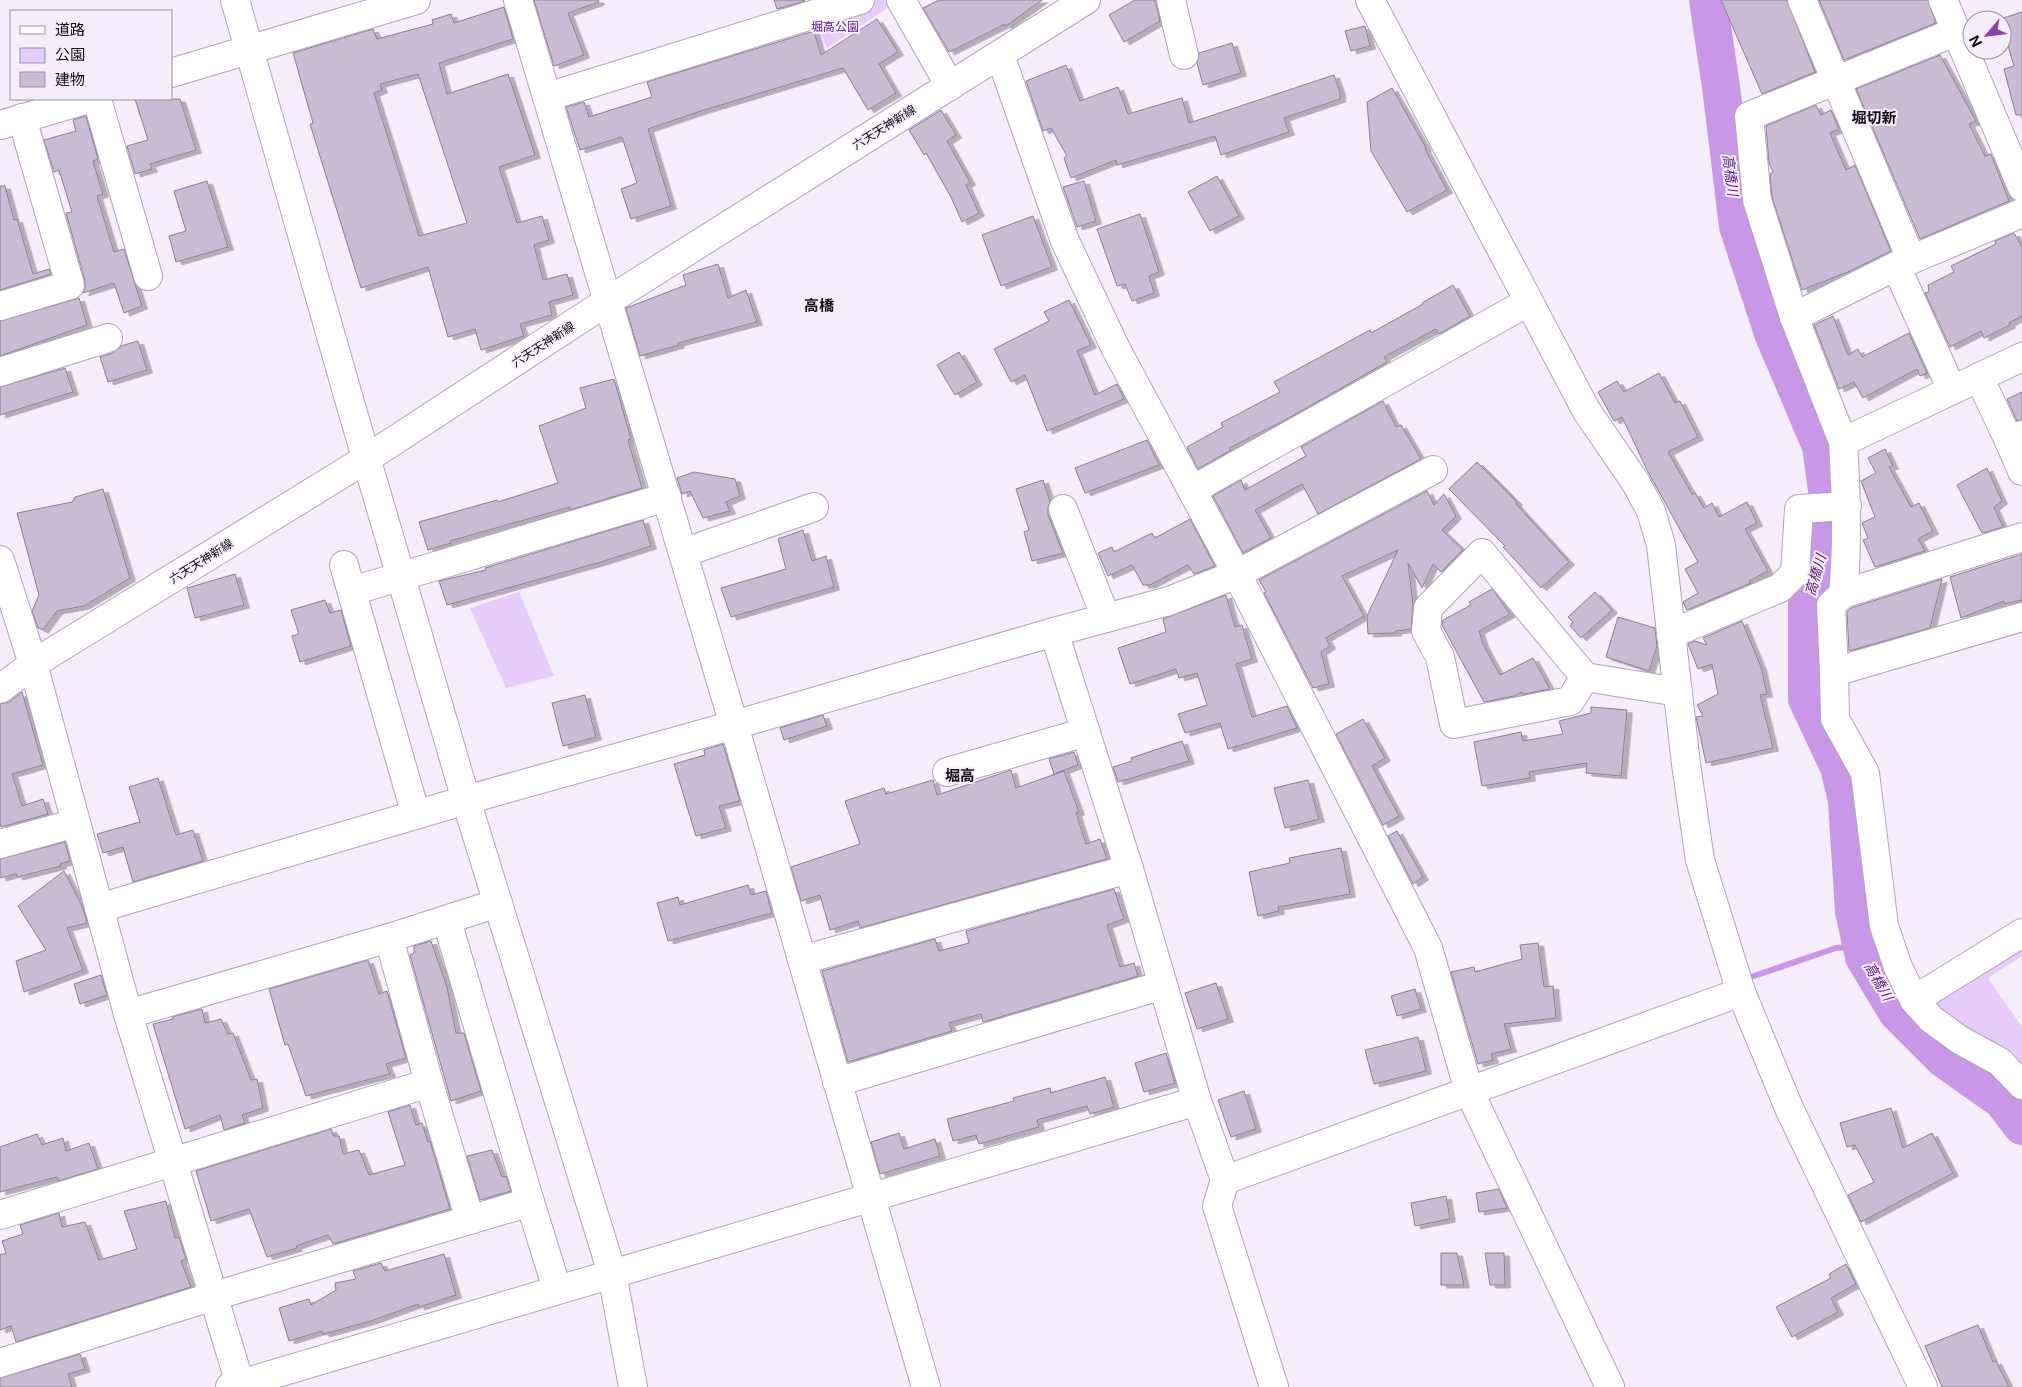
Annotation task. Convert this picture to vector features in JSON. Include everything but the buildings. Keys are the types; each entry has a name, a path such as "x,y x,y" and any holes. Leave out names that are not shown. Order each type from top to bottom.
{"street":[{"path":"235,0 466,800 612,1273 632,1387"},
{"path":"172,73 416,0"},
{"path":"518,0 734,725 926,1387"},
{"path":"547,97 860,0"},
{"path":"901,0 950,86"},
{"name":"六天天神新線","path":"0,689 33,664 366,459 608,301 1086,0"},
{"path":"1170,0 1184,55"},
{"path":"1370,0 1586,410 1636,483 1651,511 1661,545 1700,860 1741,992 1789,1108 1923,1387"},
{"path":"1802,0 1835,80 1952,390"},
{"path":"1943,0 2022,187"},
{"path":"1843,594 1847,506 1843,442 1794,317 1757,200 1749,116 1955,32"},
{"path":"1000,55 1065,241 1116,349 1237,574 1428,948 1469,1091 1610,1387"},
{"path":"0,306 70,285 11,122 85,100"},
{"path":"97,100 148,276"},
{"path":"1794,317 1904,262 2022,213"},
{"path":"1192,490 1528,302"},
{"path":"0,372 108,338"},
{"path":"1843,442 2022,357"},
{"path":"1979,377 2015,438 2022,471"},
{"path":"99,908 466,800 1169,601 1237,574 1433,470"},
{"path":"352,591 666,497"},
{"path":"1672,634 1780,588 1795,573 1799,509 1847,506"},
{"path":"683,553 814,507"},
{"path":"1063,509 1106,618"},
{"path":"2022,537 1843,594 1831,605 1835,719 1865,773 1884,926 1898,967 1914,1000 1930,1018 1960,1040 2000,1062 2022,1085"},
{"path":"1585,677 1570,701 1454,724 1440,657 1426,631 1428,608 1482,553 1585,677 1678,692"},
{"path":"0,560 33,664 128,1014 214,1296 237,1386 557,1289 1197,1101"},
{"path":"344,565 416,815"},
{"path":"1834,672 2022,617"},
{"path":"1054,632 1129,869 1197,1101 1225,1180 1217,1206 1274,1387"},
{"path":"947,772 1086,732"},
{"path":"0,844 76,823"},
{"path":"802,960 1129,869"},
{"path":"128,1014 447,921 498,903"},
{"path":"447,921 557,1289"},
{"path":"1914,1000 2022,933"},
{"path":"390,938 429,1083 470,1220"},
{"path":"837,1082 1163,985"},
{"path":"1225,1180 1741,992"},
{"path":"0,1215 429,1083"},
{"path":"0,1363 214,1296 530,1202"}],"green space":[{"name":"堀高公園","path":"871,0 890,0 892,5 827,48 814,18"},
{"path":"519,592 554,676 506,688 470,608"},
{"path":"2022,944 2022,956 1988,978 2022,1027 2022,1073 1929,1002"}],"waterway":[{"name":"高橋川","path":"1708,0 1738,226 1773,333 1821,446 1831,519 1807,599 1807,699 1839,767 1847,801 1854,911 1864,957 1897,1012 1944,1059 2002,1100 2022,1126"},
{"path":"1745,979 1836,948 1862,946"}],"district":[{"name":"堀切新","path":"1874,117"},
{"name":"高橋","path":"819,305"},
{"name":"堀高","path":"960,775"}]}
